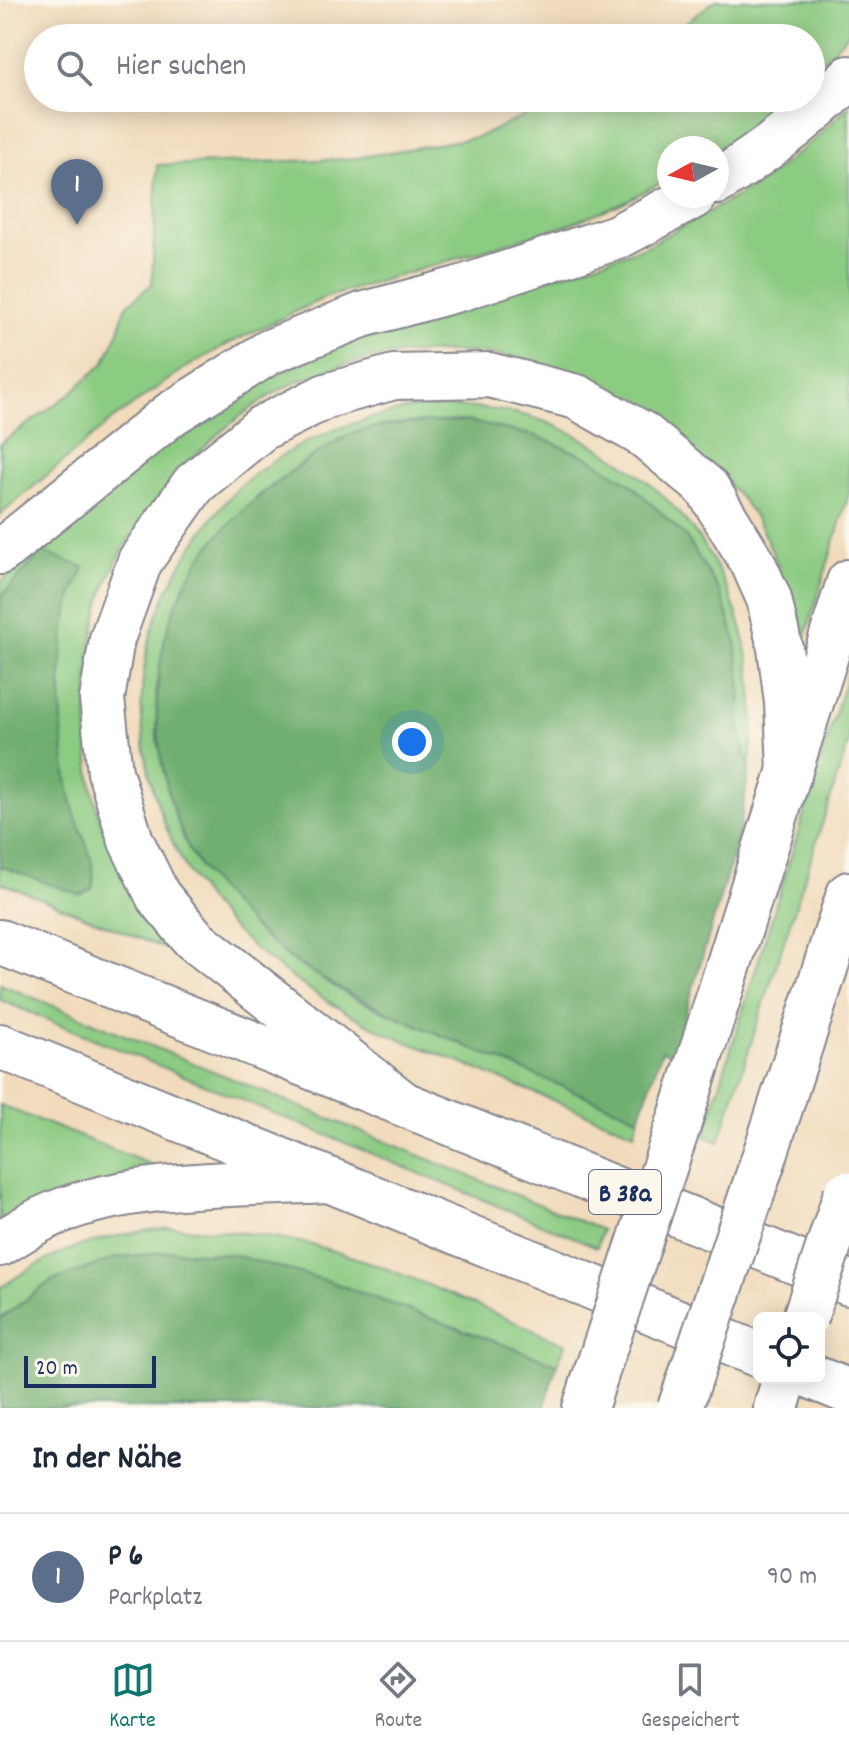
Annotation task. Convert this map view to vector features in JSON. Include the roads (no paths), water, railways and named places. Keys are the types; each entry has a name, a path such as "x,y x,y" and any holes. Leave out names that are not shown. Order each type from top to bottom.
{"highway":[{"path":"825,102 849,78"},
{"path":"729,175 815,112"},
{"path":"0,552 171,414 269,352 362,315 462,288 617,237 671,208"},
{"path":"401,1102 194,939 158,896 131,841 110,772 102,699 112,639 140,561 194,484 262,428 326,396 394,377 489,375 577,397 644,435 707,488 753,563 769,599 780,648 787,702 790,771"},
{"path":"590,1391 678,1126 849,582"},
{"path":"680,1408 849,894"},
{"name":"B 38a","path":"0,942 849,1283"},
{"path":"0,1046 753,1353"},
{"path":"0,1244 43,1218 123,1195 170,1189 328,1180"},
{"path":"807,1312 848,1190"},
{"path":"825,1382 849,1392"},
{"path":"776,1408 783,1384"}],"place":[{"name":"P 6","path":"77,225"}]}
